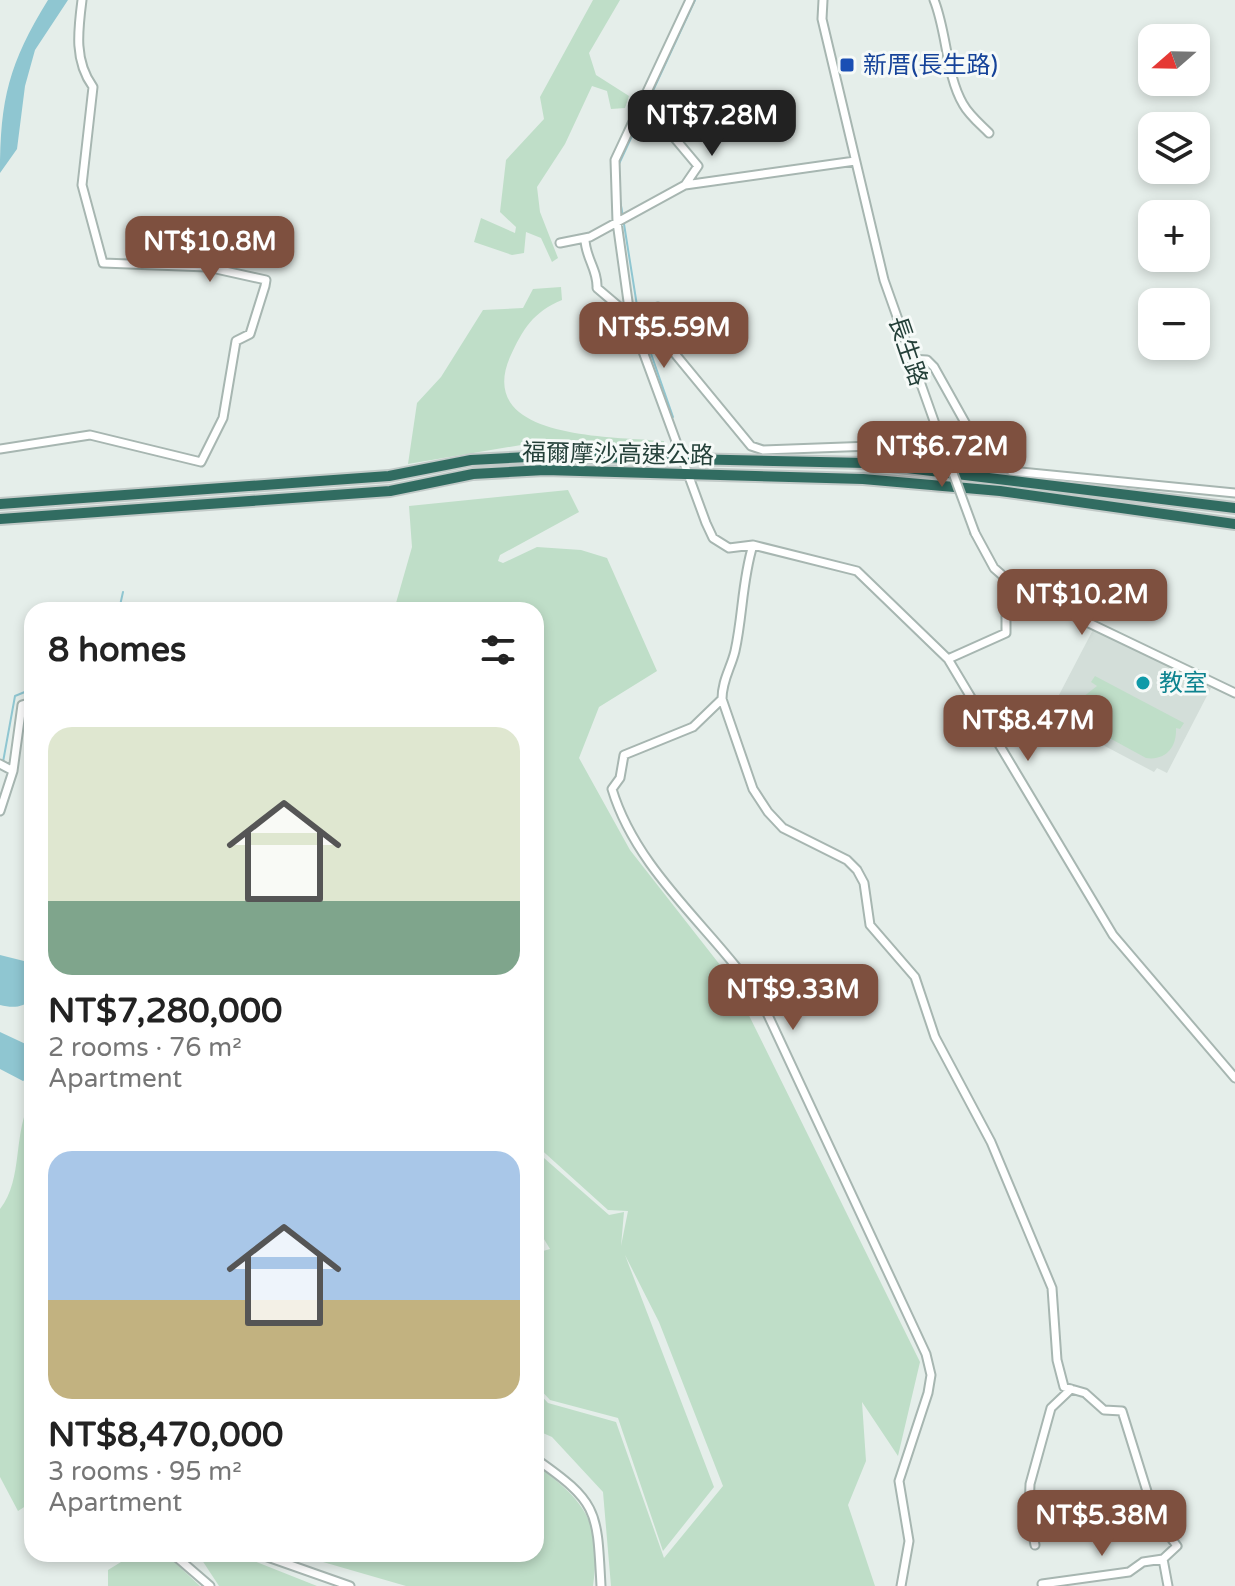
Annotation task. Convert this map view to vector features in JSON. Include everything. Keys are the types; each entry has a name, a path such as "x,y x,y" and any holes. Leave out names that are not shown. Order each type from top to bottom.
{"highway":[{"name":"福爾摩沙高速公路","path":"0,504 389,476 471,460 547,456 866,463 1235,508"},
{"name":"福爾摩沙高速公路","path":"0,519 390,491 473,474 545,470 863,479 1000,491 1235,524"}],"street":[{"path":"0,449 90,435 201,462 223,418 236,341 250,334 265,286 266,280 207,267 103,263 82,185 93,87 85,76 77,53 82,0"},
{"path":"690,0 615,160 617,222 630,316 670,432 713,538 729,548 753,545 857,571 948,659 1113,935 1235,1078"},
{"name":"長生路","path":"823,0 822,19 880,265 910,359 975,533 994,568 1018,589 1235,693"},
{"path":"934,0 945,25 945,42 962,103 989,133"},
{"path":"672,135 698,166 685,185"},
{"path":"560,243 585,239 685,185 855,161"},
{"path":"585,239 585,254 598,277 597,288 630,316 648,321 751,446 763,450 899,445 939,435"},
{"path":"630,316 658,307"},
{"path":"910,359 927,360 934,367 972,435 1011,471 1235,493"},
{"path":"753,545 738,616 735,652 722,681 722,699 753,789 783,828 847,860 857,870 864,883 870,925 915,977 935,1037 991,1142 1052,1288 1057,1360 1064,1387 1085,1393 1104,1410 1122,1411 1155,1517 1177,1546 1163,1559 1143,1562 1129,1572 1042,1584"},
{"path":"948,659 1006,633 1006,613 1018,589"},
{"path":"722,699 693,727 624,755 620,778 612,789 639,851 732,958 760,998 926,1354 931,1375 928,1393 899,1481 909,1541 901,1586"},
{"path":"0,811 13,771 24,704"},
{"path":"0,764 13,771"},
{"path":"1035,1545 1029,1512 1030,1484 1051,1408 1071,1389"},
{"path":"544,1464 577,1487 596,1517 601,1586"},
{"path":"1163,1559 1168,1586"},
{"path":"182,1562 210,1586"},
{"path":"282,1562 350,1586"}],"shaded area":[{"path":"1095,626 1211,688 1167,773 1157,768 1154,772 1048,716"}],"green space":[{"path":"593,0 620,0 589,53 596,75 629,96 625,108 611,109 607,91 592,86 565,144 537,187 540,212 558,258 552,262 541,238 526,232 524,253 512,255 474,242 481,218 515,233 516,227 500,212 506,160 544,119 540,97"},
{"path":"561,287 562,300 543,310 530,322 510,357 504,385 512,405 530,419 556,429 615,438 664,441 664,449 634,454 533,443 408,464 417,403 441,377 483,310 523,308 533,289"},
{"path":"568,490 579,512 500,555 498,561 503,563 537,547 581,550 607,558 657,671 599,707 579,758 630,850 731,979 920,1362 898,1456 862,1402 866,1461 848,1505 875,1586 611,1586 603,1492 552,1437 544,1434 544,1399 548,1403 616,1422 664,1558 723,1486 659,1322 625,1255 714,1487 663,1551 618,1418 550,1400 544,1394 544,1251 550,1249 544,1239 544,1158 609,1215 624,1212 621,1246 628,1211 608,1210 544,1152 544,602 396,602 412,547 409,506"},
{"path":"1095,676 1184,723 1180,729 1176,728 1175,741 1165,755 1146,758 1069,716 1072,710 1081,714 1083,697 1097,686 1091,682"},
{"path":"24,1118 24,1507 18,1511 0,1477 0,1209 12,1184"},
{"path":"544,1471 578,1502 592,1529 595,1545 593,1586 406,1586 323,1562 544,1562"},
{"path":"121,1562 174,1562 200,1586 108,1586 108,1570"},
{"path":"203,1562 256,1562 317,1586 219,1586"}],"water":[{"path":"48,0 68,0 35,50 25,86 17,149 0,173 2,124 9,82 24,43"},
{"path":"0,955 24,961 24,1004 0,1005"},
{"path":"0,1032 24,1043 24,1080 0,1069"}],"waterway":[{"path":"618,166 695,0"},
{"path":"620,200 623,217"},
{"path":"624,224 638,312"},
{"path":"640,322 673,417"},
{"path":"121,602 123,592"},
{"path":"3,762 15,696 24,692"}],"place":[{"name":"新厝(長生路)","path":"847,65"},
{"name":"教室","path":"1143,683"}]}
